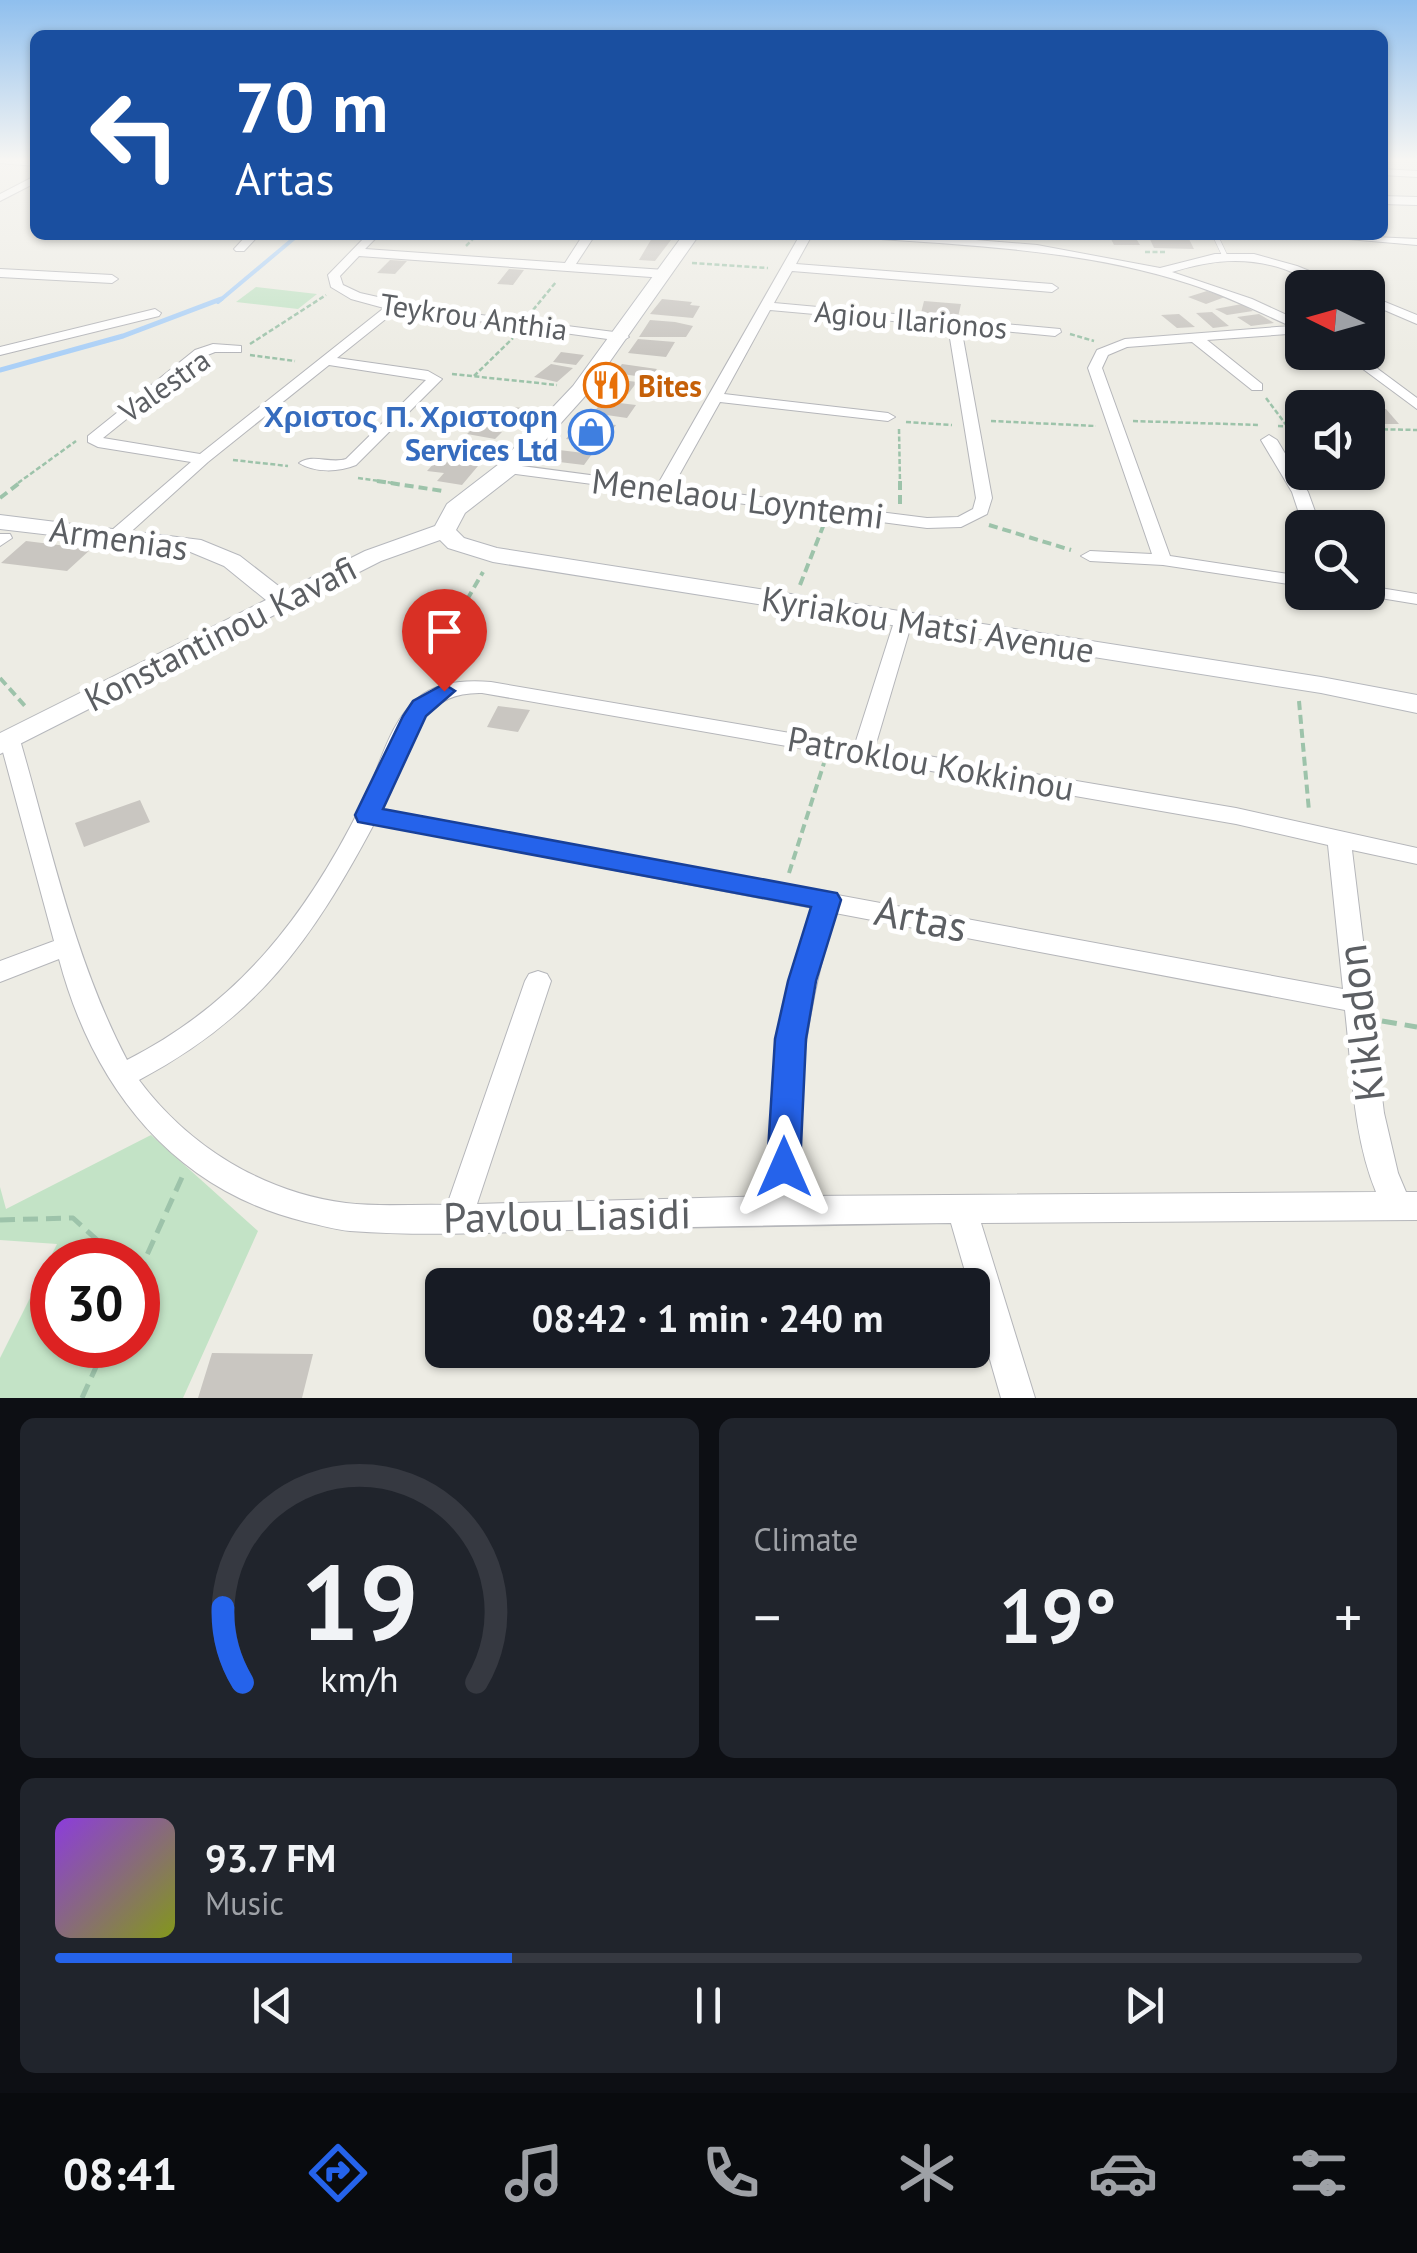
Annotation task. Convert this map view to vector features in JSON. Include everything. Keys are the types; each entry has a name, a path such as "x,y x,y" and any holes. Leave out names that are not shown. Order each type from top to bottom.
{"street":[{"path":"1388,239 1417,242"},
{"path":"240,248 248,240"},
{"name":"Teykrou Anthia","path":"368,240 337,270 334,279 350,296 394,306 622,337"},
{"path":"568,267 586,240"},
{"path":"444,531 454,509 506,469 582,388 688,240"},
{"path":"664,488 803,240"},
{"path":"996,240 1106,256 1164,270 1285,321"},
{"path":"355,252 568,267 669,268"},
{"path":"1164,270 1224,254 1266,258 1296,270"},
{"path":"788,268 1052,288"},
{"path":"0,272 112,280"},
{"path":"1388,308 1417,300"},
{"path":"118,534 394,306"},
{"name":"Agiou Ilarionos","path":"768,306 1055,332"},
{"path":"1385,307 1417,320"},
{"path":"0,351 154,313"},
{"path":"954,323 984,505 970,519"},
{"path":"1162,560 1095,368 1098,357 1109,348 1134,342 1285,330"},
{"path":"1197,339 1257,387"},
{"name":"Valestra","path":"206,458 103,444 93,439 200,353 213,348 236,349"},
{"path":"307,463 340,466 351,462 435,380 428,375 322,362"},
{"path":"1370,370 1417,405"},
{"path":"717,397 888,417"},
{"path":"1268,430 1306,510"},
{"name":"Menelaou Loyntemi","path":"506,469 900,519 950,523 970,519"},
{"name":"Kyriakou Matsi Avenue","path":"444,531 456,543 493,555 1297,681 1417,704"},
{"name":"Konstantinou Kavafi","path":"5,743 373,556 444,531"},
{"name":"Armenias","path":"2,534 118,534 214,552 249,572 282,600"},
{"path":"1090,556 1162,560 1285,578"},
{"path":"1385,594 1417,599"},
{"path":"863,751 903,622"},
{"name":"Patroklou Kokkinou","path":"444,691 491,688 863,751 1339,836 1417,856"},
{"path":"121,1076 168,1055 193,1037 274,964 310,919 421,706 444,691"},
{"name":"Pavlou Liasidi","path":"5,743 67,946 93,1020 121,1076 161,1127 192,1154 254,1192 322,1213 457,1219 790,1210 964,1212 1407,1206"},
{"name":"Artas","path":"367,815 827,900 1357,1009"},
{"name":"Kikladon","path":"1339,836 1376,1146 1407,1206"},
{"path":"790,1210 784,1167 785,1082 802,981 827,900"},
{"path":"0,972 67,946"},
{"path":"457,1219 538,981"},
{"path":"964,1212 1018,1398"}],"lane":[{"path":"1217,240 1224,254"}],"path":[{"path":"474,376 524,324 568,267"},
{"path":"669,268 788,268"},
{"path":"236,349 258,341 338,287"},
{"path":"1055,332 1090,339 1109,348"},
{"path":"236,349 242,354 322,362"},
{"path":"455,374 582,388"},
{"path":"1257,387 1285,423"},
{"path":"900,519 899,421 1268,430 1285,426"},
{"path":"1385,429 1417,430"},
{"path":"0,498 69,442 93,439"},
{"path":"206,458 282,468 307,463"},
{"path":"340,466 344,476 472,496"},
{"path":"793,604 830,510"},
{"path":"970,519 1090,556"},
{"path":"444,691 431,662 493,555"},
{"path":"0,678 41,724"},
{"path":"1297,681 1310,831"},
{"path":"783,892 830,746"},
{"path":"1357,1009 1417,1028"},
{"path":"155,1238 192,1154"},
{"path":"0,1220 73,1218 95,1238"},
{"path":"82,1398 96,1368"}],"green space":[{"path":"256,287 317,294 298,309 236,302"},
{"path":"151,1135 258,1231 183,1398 0,1398 0,1358 30,1298 30,1368 160,1368 160,1238 0,1240 0,1187 6,1209"}],"building":[{"path":"651,240 671,240 655,261 639,260"},
{"path":"1112,240 1137,240 1140,245 1114,245"},
{"path":"1150,240 1190,240 1194,249 1154,248"},
{"path":"390,260 407,261 395,274 377,273"},
{"path":"509,269 524,270 513,285 497,284"},
{"path":"1207,291 1225,297 1206,304 1188,297"},
{"path":"662,299 700,306 693,318 650,314"},
{"path":"924,301 961,304 958,317 921,313"},
{"path":"1242,304 1253,311 1227,315 1215,309"},
{"path":"1212,312 1229,326 1213,328 1196,313"},
{"path":"1179,314 1195,327 1177,328 1161,315"},
{"path":"1259,314 1274,323 1251,326 1237,317"},
{"path":"650,320 693,326 686,337 639,337"},
{"path":"638,339 675,342 666,357 628,353"},
{"path":"561,352 584,355 576,365 553,362"},
{"path":"551,364 573,368 557,382 534,377"},
{"path":"622,364 657,369 650,378 615,373"},
{"path":"606,378 637,382 628,394 597,391"},
{"path":"656,380 681,383 678,388 695,390 689,400 646,395"},
{"path":"603,401 636,405 627,418 593,413"},
{"path":"512,407 534,409 524,422 502,419"},
{"path":"1385,409 1386,409 1399,424 1385,424"},
{"name":"Χριστος Π. Χριστοφη Services Ltd","path":"581,420 616,425 602,444 566,439"},
{"path":"480,421 496,424 490,430 502,432 495,439 467,434"},
{"path":"463,446 485,449 479,457 454,457 458,454 450,453"},
{"path":"559,450 592,454 584,465 551,461"},
{"path":"436,461 478,466 462,485 437,481 444,473 427,471"},
{"path":"26,541 91,549 67,571 1,563"},
{"path":"498,706 530,710 518,732 487,727"},
{"path":"140,800 150,822 84,847 75,823"},
{"path":"212,1353 313,1354 302,1398 198,1398"}],"waterway":[{"path":"218,302 292,240"},
{"path":"0,370 123,336 221,299"}],"place":[{"name":"Bites","path":"606,385"},
{"name":"Χριστος Π. Χριστοφη Services Ltd","path":"591,432"}],"route":[{"path":"444,691 421,706 367,815 827,900 802,981 790,1039 784,1167"}]}
